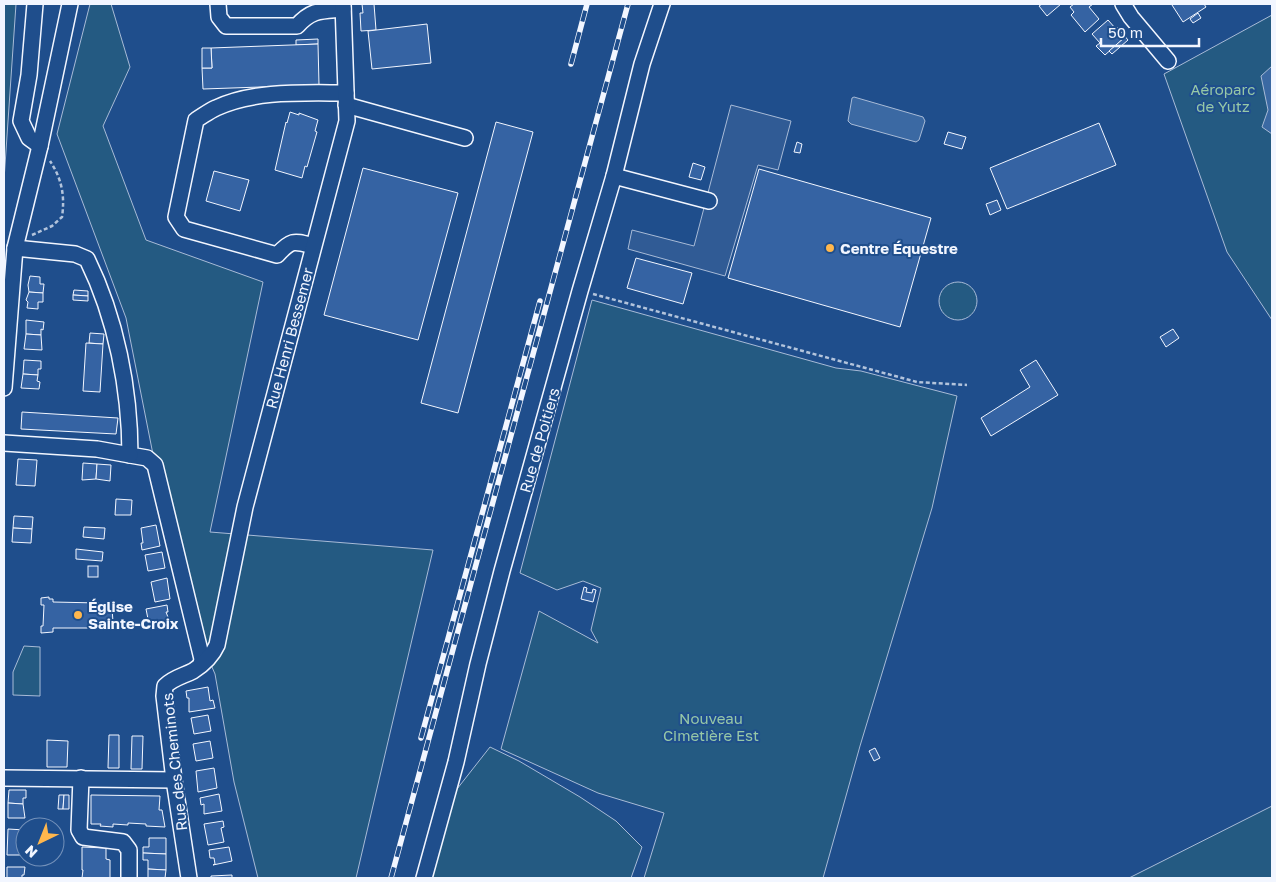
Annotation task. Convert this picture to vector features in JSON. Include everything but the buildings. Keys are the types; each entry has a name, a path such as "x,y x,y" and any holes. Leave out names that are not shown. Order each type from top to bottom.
{"street":[{"path":"35,4 29,75 21,121 29,138 40,146"},
{"path":"4,388 16,244 40,146 70,4"},
{"path":"218,4 219,17 226,26 297,26 307,15 343,6"},
{"name":"Rue de Poitiers","path":"424,878 456,762 478,664 500,580 614,176 642,64 662,4"},
{"path":"1126,5 1131,17 1168,61"},
{"name":"Rue Henri Bessemer","path":"201,664 206,662 217,645 244,506 346,121 343,6"},
{"path":"313,246 295,241 287,244 277,255 184,229 176,217 196,120 215,108 241,99 287,94 346,99 465,138"},
{"path":"614,176 709,201"},
{"path":"16,244 75,254 87,259 111,320 123,378 130,435 130,455"},
{"path":"4,443 97,449 147,458 156,466 202,659 201,664"},
{"name":"Rue des Cheminots","path":"189,878 174,780 164,696 165,686 171,680 194,670 201,664"},
{"path":"4,778 174,780"},
{"path":"81,778 79,830 83,837 123,842 129,850 129,878"}],"path":[{"path":"16,244 52,226 62,217 64,198 58,172 40,146"},
{"path":"580,291 917,382 967,385"}],"green space":[{"path":"4,4 16,4 4,180"},
{"path":"90,4 111,4 130,67 103,126 146,240 263,282 210,532 433,550 356,878 258,878 234,782 215,674 205,651 164,510 126,318 57,134"},
{"name":"Aéroparc de Yutz","path":"1272,15 1272,320 1227,252 1164,74"},
{"path":"958,282 971,288 977,301 971,314 958,320 945,314 939,301 945,288"},
{"name":"Nouveau Cimetière Est","path":"592,300 836,368 861,371 957,396 932,508 860,746 823,878 644,878 664,813 598,793 501,749 539,611 598,643 591,630 601,588 583,581 557,590 520,573"},
{"path":"24,646 40,647 40,696 13,695 13,672"},
{"path":"490,747 519,761 616,821 642,847 631,878 426,878 446,803"},
{"path":"1272,806 1272,878 1129,878"}],"shaded area":[{"path":"1272,66 1272,134 1262,127 1268,110 1261,76"},
{"path":"852,98 923,117 925,121 919,140 916,142 851,124 848,121"},
{"path":"731,105 791,121 778,170 758,165 725,276 628,249 632,230 694,246"}],"railway":[{"path":"571,64 587,4"},
{"path":"391,878 628,4"},
{"path":"421,738 540,301"}],"place":[{"name":"Centre Équestre","path":"830,248"},
{"name":"Église Sainte-Croix","path":"78,615"}]}
